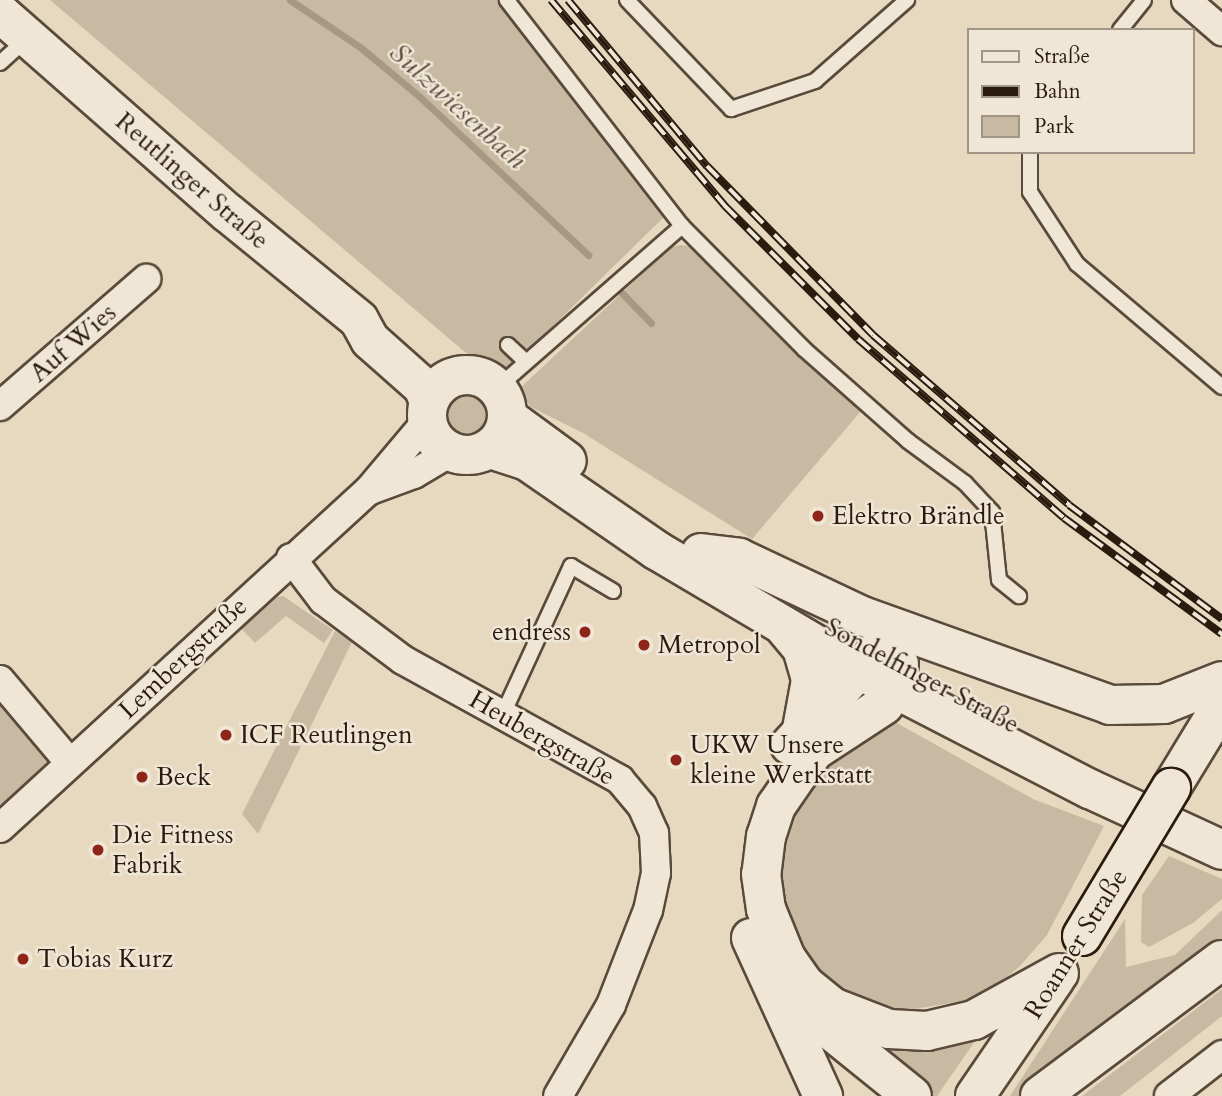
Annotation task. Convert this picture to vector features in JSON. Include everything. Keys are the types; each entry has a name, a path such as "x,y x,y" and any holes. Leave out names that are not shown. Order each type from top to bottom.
{"main road":[{"name":"Reutlinger Straße","path":"0,13 14,50 359,320 370,340 423,387 433,437 451,452"},
{"name":"Reutlinger Straße","path":"359,320 380,322 441,365 490,407 633,508"},
{"path":"428,412 447,380 490,407 474,454 451,452"},
{"name":"Reutlinger Straße","path":"490,407 527,461 656,550"},
{"name":"Sondelfinger Straße","path":"633,508 882,668 1090,789 1222,850"},
{"name":"Sondelfinger Straße","path":"656,550 775,620 1222,824"},
{"path":"701,552 739,558 862,616 1083,698 1138,708 1211,694"},
{"path":"775,620 803,649 808,662 811,681 803,729"},
{"path":"823,1096 767,988 744,921 738,882 740,849 761,793 803,729 882,668"},
{"path":"882,668 874,713 814,751 776,806 766,836 761,874 766,909 786,958 804,984 832,1007 859,1021 902,1030 927,1031 974,1020 1059,973"},
{"name":"Roanner Straße","path":"975,1096 1059,973 1171,788 1211,694"},
{"path":"1040,1096 1222,960"},
{"path":"767,988 912,1096"}],"street":[{"path":"1186,0 1222,31"},
{"name":"Auf Wies","path":"0,406 146,279"},
{"name":"Lembergstraße","path":"0,828 69,762 182,670 291,558 368,491 428,412"},
{"name":"Lembergstraße","path":"368,491 414,474 451,452"},
{"name":"Heubergstraße","path":"291,558 323,600 437,686 503,714 620,780 642,806 653,833 656,873 648,910 611,1005 558,1096"},
{"path":"0,680 69,762"},
{"path":"1169,1096 1222,1055"}],"lane":[{"path":"507,0 682,226 804,349 908,442 965,483 992,512 999,580 1019,596"},
{"path":"627,0 731,109 815,81 907,0"},
{"path":"1122,28 1144,0"},
{"path":"1030,154 1030,192 1077,264 1222,387"},
{"path":"490,407 526,362 682,226"},
{"path":"509,345 526,362"},
{"path":"503,714 571,566 613,591"}],"green space":[{"path":"50,0 506,0 673,208 498,380"},
{"path":"671,247 692,247 861,411 752,539 583,433 531,407 517,391"},
{"path":"465,392 481,399 488,415 481,431 465,438 449,431 442,415 449,399"},
{"path":"283,596 333,630 324,643 286,616 255,643 239,626 263,600"},
{"path":"335,631 352,642 258,834 242,814"},
{"path":"0,706 52,762 0,810"},
{"path":"895,722 1033,799 1104,826 1047,935 1019,967 997,985 964,1001 889,1013 838,995 785,933 774,841 799,787 846,747"},
{"path":"1169,856 1222,879 1222,899 1193,923 1149,947 1141,942 1142,895"},
{"path":"750,875 832,1014 989,1021 937,1096 925,1096 809,1002"},
{"path":"1222,910 1222,945 1032,1096 1010,1096 1125,919 1126,967 1175,955"},
{"path":"1222,989 1222,1016 1120,1096 1082,1096"}],"waterway":[{"name":"Sulzwiesenbach","path":"290,0 360,47 420,97 588,255"},
{"path":"619,290 651,323"}],"railway":[{"path":"551,0 725,206 858,339 1064,518 1222,634"},
{"path":"568,0 707,166 873,335 1069,505 1222,619"}],"place":[{"name":"Elektro Brändle","path":"818,516"},
{"name":"endress","path":"585,632"},
{"name":"Metropol","path":"644,645"},
{"name":"ICF Reutlingen","path":"226,735"},
{"name":"UKW Unsere kleine Werkstatt","path":"676,760"},
{"name":"Beck","path":"142,777"},
{"name":"Die Fitness Fabrik","path":"98,850"},
{"name":"Tobias Kurz","path":"23,959"}]}
